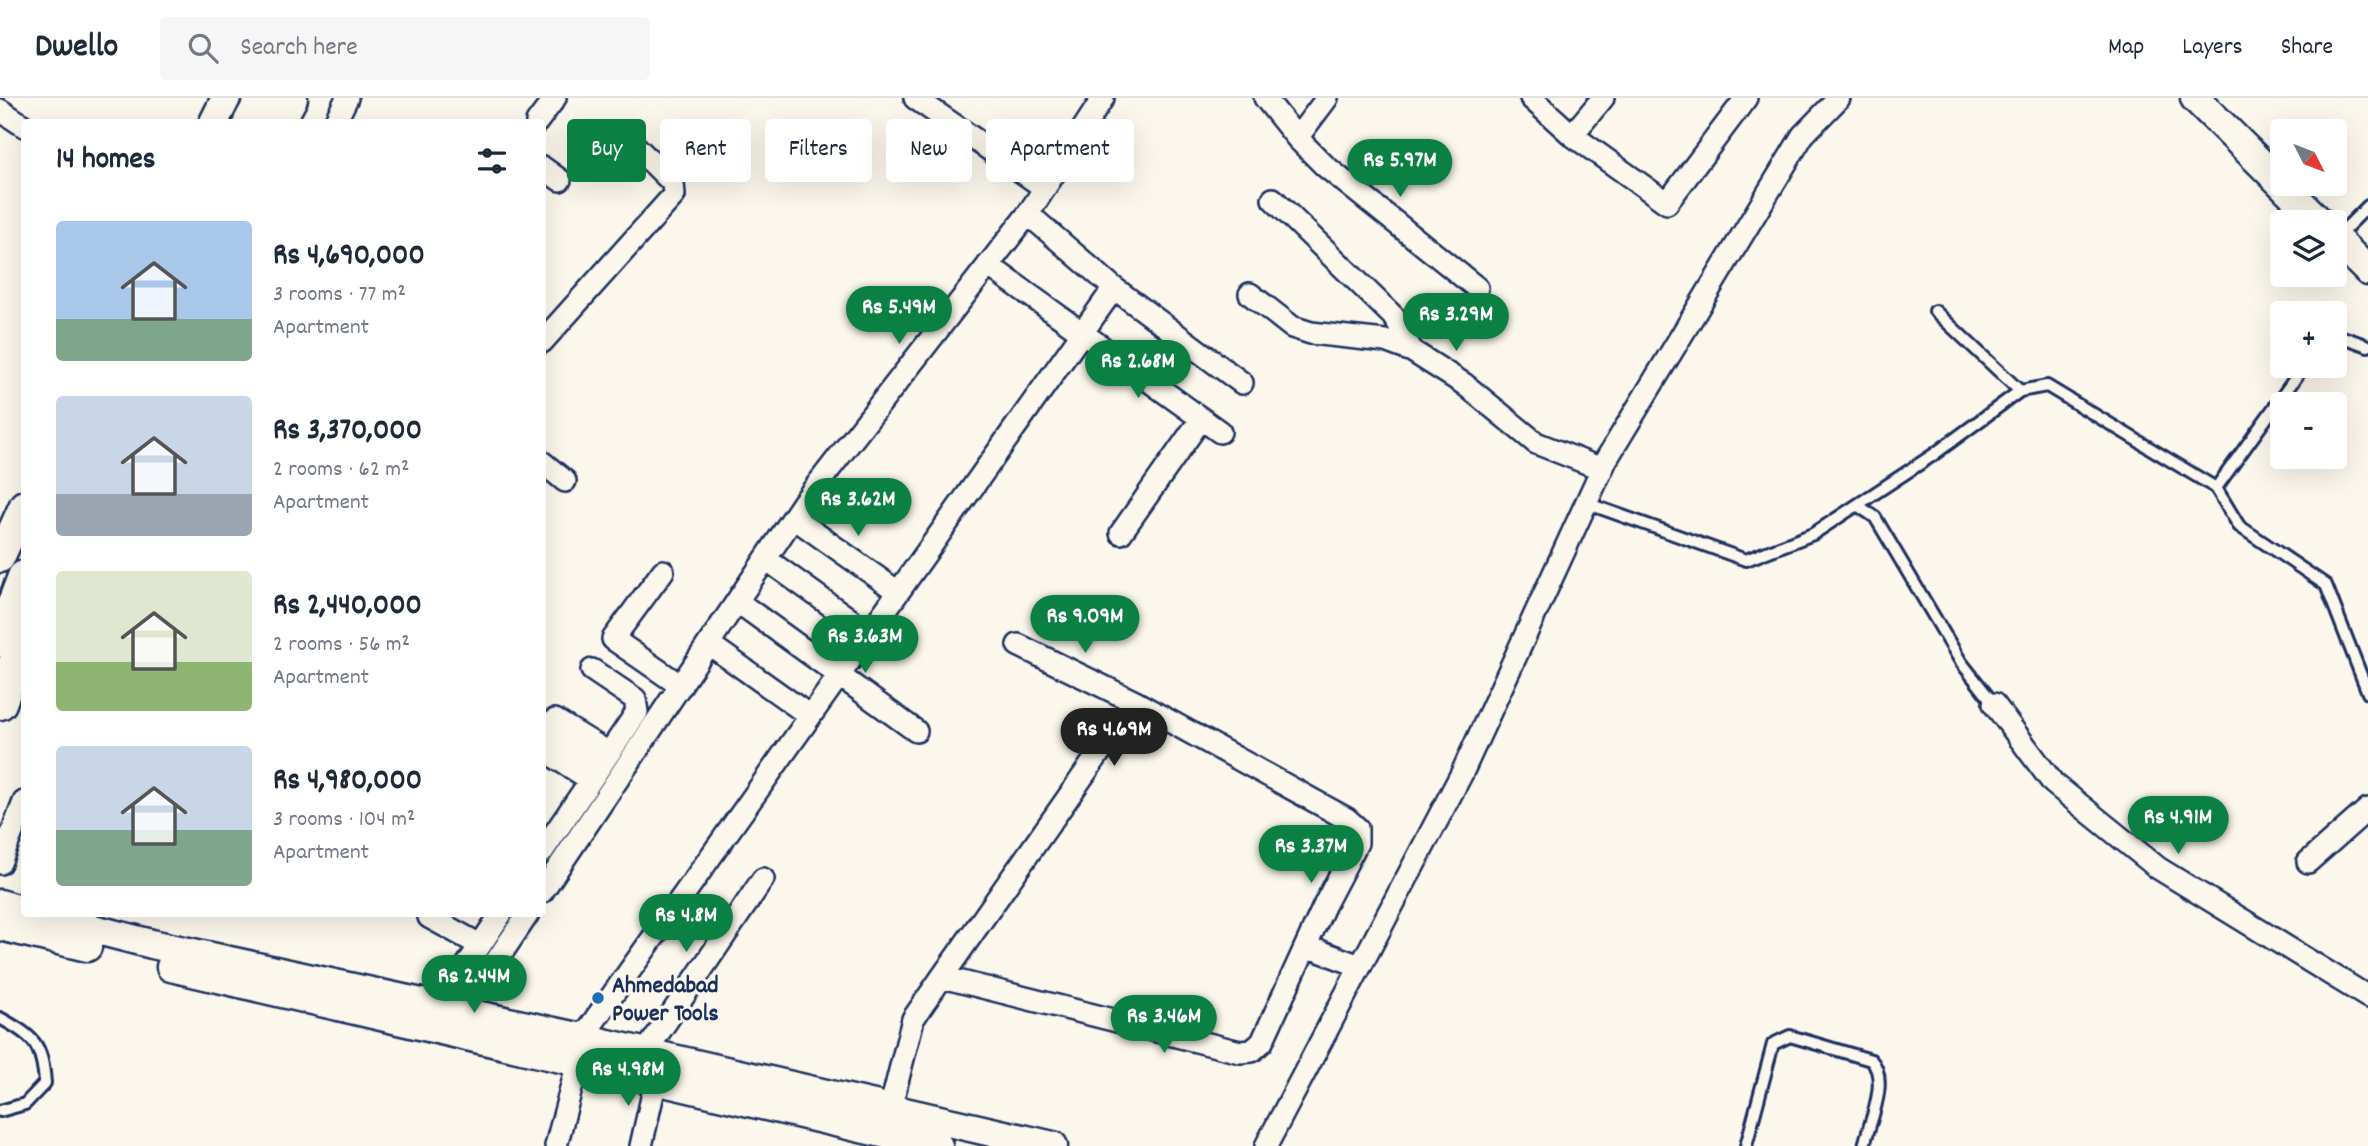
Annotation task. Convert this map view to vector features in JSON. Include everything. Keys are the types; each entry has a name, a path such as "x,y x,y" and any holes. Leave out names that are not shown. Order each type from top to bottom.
{"main road":[{"path":"252,119 263,98"},
{"path":"280,119 291,98"},
{"path":"0,640 21,585"},
{"path":"0,703 21,646"}],"street":[{"path":"216,119 226,98"},
{"path":"336,119 347,98"},
{"path":"539,119 555,98"},
{"path":"915,98 1045,188"},
{"path":"546,886 794,518 1028,214 1103,98"},
{"path":"1265,98 1297,138 1325,166 1476,288"},
{"path":"1297,138 1327,98"},
{"path":"1531,98 1572,135 1667,203 1746,98"},
{"path":"1572,135 1603,98"},
{"path":"1266,1146 1462,773 1602,469 1803,135 1839,98"},
{"path":"2195,98 2307,210"},
{"path":"0,110 21,124"},
{"path":"546,338 674,195 673,183 646,156"},
{"path":"546,170 560,180"},
{"path":"1273,199 1395,317 1412,351"},
{"path":"1028,214 1114,288 1242,383"},
{"path":"2347,250 2368,271"},
{"path":"988,265 1220,432"},
{"path":"556,1146 580,1050 810,716 1114,288"},
{"path":"1250,293 1292,327 1311,333 1385,341 1412,351 1464,384 1536,443 1602,469"},
{"path":"1121,533 1201,419"},
{"path":"546,465 565,481"},
{"path":"0,558 21,512"},
{"path":"794,518 898,592"},
{"path":"766,559 869,633"},
{"path":"663,571 613,639 681,686"},
{"path":"738,602 916,731"},
{"path":"709,644 810,716"},
{"path":"942,977 1240,1052 1252,1051 1262,1042 1357,843 1357,828 1347,819 1135,702 1018,645"},
{"path":"546,846 638,705 635,699 593,670"},
{"path":"890,1110 912,1019 1135,702"},
{"path":"1994,704 2053,783 2158,869 2368,997"},
{"path":"549,726 600,767"},
{"path":"546,750 600,767"},
{"path":"2308,862 2368,809"},
{"path":"0,863 21,810"},
{"path":"645,1053 763,879"},
{"path":"0,904 21,910"},
{"path":"47,917 152,944 450,1009 580,1050 656,1080 939,1146"},
{"path":"429,917 480,946"},
{"path":"450,1009 480,946 499,917"},
{"path":"450,1009 526,917"},
{"path":"0,926 451,1034 580,1050 645,1053 1053,1146"},
{"path":"1306,946 1360,967"},
{"path":"641,1146 656,1080"}],"lane":[{"path":"2347,221 2368,206"},
{"path":"1935,311 2020,391"},
{"path":"2347,338 2368,346"},
{"path":"2216,488 2295,378"},
{"path":"1586,503 1746,560 1813,534 1933,455 2020,391 2047,386 2216,488 2239,526 2326,585 2368,693"},
{"path":"1857,505 1875,517 1961,662 1994,704"},
{"path":"0,1018 30,1035 43,1055 45,1083 25,1104 0,1111"},
{"path":"1746,1146 1773,1044 1790,1036 1871,1060 1876,1065 1880,1078 1864,1146"}],"place":[{"name":"Ahmedabad Power Tools","path":"598,998"}]}
